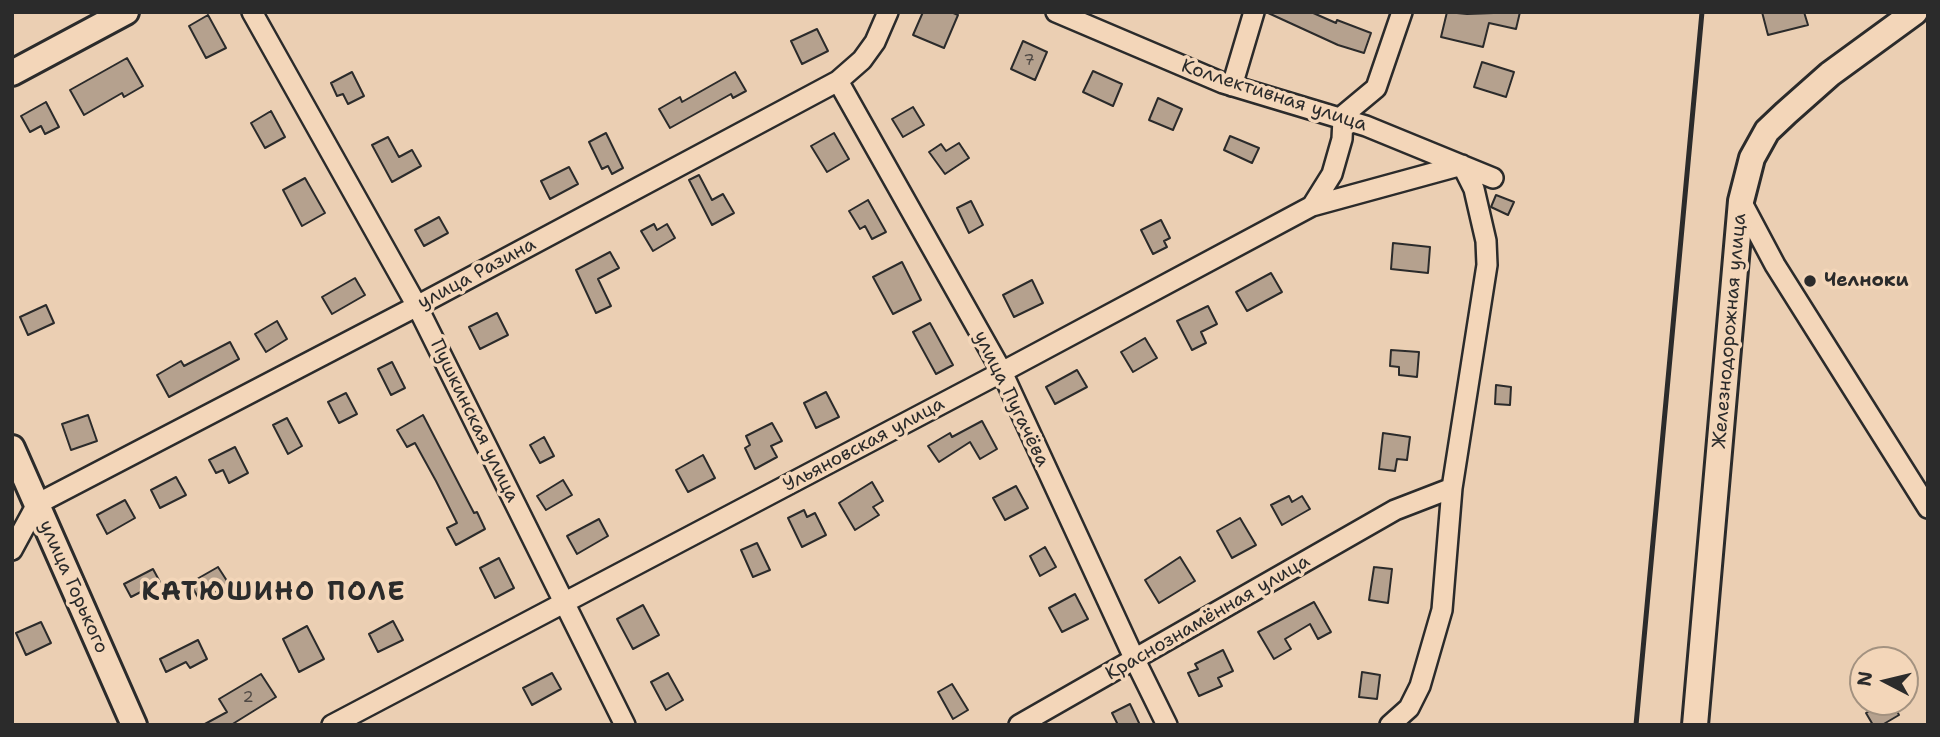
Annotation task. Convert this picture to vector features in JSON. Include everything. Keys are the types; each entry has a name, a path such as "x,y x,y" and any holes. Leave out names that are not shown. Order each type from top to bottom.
{"street":[{"path":"12,73 126,12"},
{"name":"Пушкинская улица","path":"252,12 417,306 625,725"},
{"name":"улица Разина","path":"37,504 417,306 838,81 862,60 875,42 888,12"},
{"name":"Коллективная улица","path":"1056,12 1232,86 1366,126 1493,178"},
{"path":"1101,32 1102,12"},
{"path":"1232,86 1254,12"},
{"path":"1341,119 1376,88 1402,12"},
{"name":"Железнодорожная улица","path":"1695,725 1741,201 1752,158 1767,131 1830,74 1915,12"},
{"name":"улица Пугачёва","path":"838,81 1002,372 1167,725"},
{"name":"Ульяновская улица","path":"332,725 1312,206 1332,174 1342,139 1341,119"},
{"path":"1312,206 1462,165 1474,189 1486,242 1487,265 1452,488 1442,610 1420,686 1409,708 1390,725"},
{"path":"1741,201 1775,265 1928,508"},
{"name":"улица Горького","path":"12,448 134,725"},
{"name":"Краснознамённая улица","path":"1019,725 1395,510 1452,488"},
{"path":"12,550 37,504"}],"building":[{"path":"923,12 951,12 958,15 944,48 913,35"},
{"path":"1266,12 1311,12 1336,23 1337,20 1371,33 1364,53 1338,45"},
{"path":"1447,12 1520,12 1516,29 1489,23 1483,47 1441,37"},
{"path":"1762,12 1804,12 1808,25 1768,35"},
{"path":"208,15 226,48 206,58 189,26"},
{"path":"817,29 828,51 802,64 791,41"},
{"path":"1023,41 1047,52 1035,80 1011,69"},
{"path":"127,58 143,86 124,97 122,93 84,115 70,90"},
{"path":"1482,62 1514,72 1506,97 1474,87"},
{"path":"1093,71 1122,84 1113,106 1083,92"},
{"path":"352,72 364,96 348,104 343,94 337,96 331,83"},
{"path":"735,72 746,91 733,98 731,94 670,128 659,109 680,97 682,102"},
{"path":"1158,98 1182,109 1173,130 1149,120"},
{"path":"46,102 59,127 45,134 41,126 30,132 21,116"},
{"path":"913,107 924,125 903,137 892,119"},
{"path":"271,111 285,137 265,148 251,123"},
{"path":"606,133 623,168 612,174 608,166 602,169 589,142"},
{"path":"834,133 849,159 827,172 811,146"},
{"path":"1230,136 1259,148 1252,163 1224,150"},
{"path":"388,137 399,157 412,150 421,166 392,182 372,145"},
{"path":"959,143 969,158 945,174 929,152 941,144 946,151"},
{"path":"569,167 578,184 550,199 541,181"},
{"path":"699,175 712,200 723,194 734,213 712,225 689,180"},
{"path":"305,178 325,213 302,226 283,190"},
{"path":"1496,195 1514,202 1508,215 1491,207"},
{"path":"868,200 886,232 872,239 865,226 860,229 849,211"},
{"path":"971,201 983,225 969,233 957,208"},
{"path":"439,217 448,233 424,246 415,230"},
{"path":"1161,220 1170,238 1164,241 1167,247 1153,254 1141,230"},
{"path":"654,224 657,230 667,224 675,238 653,251 641,231"},
{"path":"1393,243 1430,247 1428,273 1391,269"},
{"path":"610,252 619,268 598,279 611,306 596,313 576,270"},
{"path":"902,262 921,300 893,314 873,277"},
{"path":"1271,273 1282,292 1247,311 1236,292"},
{"path":"355,278 365,295 332,314 322,297"},
{"path":"1032,280 1043,303 1014,317 1003,295"},
{"path":"46,305 54,323 28,335 20,317"},
{"path":"1208,306 1217,324 1201,332 1206,343 1192,350 1177,321"},
{"path":"497,313 508,335 480,349 469,327"},
{"path":"277,321 287,339 266,352 255,334"},
{"path":"930,323 953,365 936,374 913,332"},
{"path":"1145,338 1157,358 1133,372 1121,352"},
{"path":"230,342 239,359 169,397 157,375 181,361 184,366"},
{"path":"1391,350 1419,352 1417,377 1399,375 1399,367 1390,366"},
{"path":"392,362 405,388 391,395 378,369"},
{"path":"1077,370 1087,387 1055,404 1046,387"},
{"path":"1496,385 1511,387 1510,405 1495,404"},
{"path":"826,392 839,417 816,428 804,403"},
{"path":"346,393 357,414 339,423 328,402"},
{"path":"88,415 97,441 71,450 62,424"},
{"path":"423,415 485,529 456,545 447,528 457,523 436,481 415,443 407,447 397,430"},
{"path":"287,418 302,446 288,454 273,425"},
{"path":"982,421 997,449 980,459 970,442 939,462 928,446 950,433 952,437"},
{"path":"772,423 782,441 771,446 777,457 755,469 745,448 750,445 746,436"},
{"path":"1383,433 1410,437 1407,460 1397,459 1395,471 1379,469"},
{"path":"544,437 554,456 540,463 530,445"},
{"path":"235,447 248,473 229,483 223,470 216,473 209,460"},
{"path":"703,455 715,478 688,492 676,470"},
{"path":"176,477 186,495 160,508 151,490"},
{"path":"563,480 572,495 546,510 537,496"},
{"path":"872,482 883,501 873,507 879,515 855,530 839,503"},
{"path":"1016,486 1028,508 1005,520 993,498"},
{"path":"1289,496 1292,502 1302,496 1310,509 1282,525 1271,505"},
{"path":"125,500 135,518 107,534 97,515"},
{"path":"804,510 807,517 815,513 826,535 802,547 788,518"},
{"path":"1240,518 1256,545 1232,558 1217,531"},
{"path":"599,519 608,536 577,554 567,536"},
{"path":"757,543 770,570 753,577 741,550"},
{"path":"1045,547 1056,567 1040,576 1030,556"},
{"path":"1180,557 1195,581 1159,603 1145,580"},
{"path":"499,558 514,588 495,598 480,568"},
{"path":"218,567 229,584 200,601 190,583"},
{"path":"1374,567 1392,569 1388,603 1369,600"},
{"path":"153,569 160,582 131,597 124,584"},
{"path":"1075,594 1088,619 1062,632 1049,608"},
{"path":"1314,602 1331,632 1318,639 1310,624 1285,639 1291,649 1274,659 1258,632"},
{"path":"643,605 659,635 633,649 617,619"},
{"path":"393,621 403,640 378,652 369,634"},
{"path":"41,622 51,643 26,655 16,633"},
{"path":"307,626 324,659 299,672 283,639"},
{"path":"198,640 207,659 190,668 186,662 166,672 160,659"},
{"path":"1223,650 1233,671 1218,678 1222,686 1199,696 1188,673 1198,669 1195,664"},
{"path":"1362,672 1380,675 1377,699 1359,697"},
{"path":"552,673 561,689 532,705 523,688"},
{"path":"668,673 683,700 666,710 651,682"},
{"path":"261,674 276,697 231,725 203,725 227,712 219,699"},
{"path":"952,684 968,710 953,719 938,692"},
{"path":"1130,704 1140,725 1118,725 1112,713"},
{"path":"1868,716 1897,716 1882,725 1873,725"}],"railway":[{"path":"1636,725 1702,12"}],"place":[{"name":"Челноки","path":"1810,281"}],"district":[{"name":"КАТЮШИНО ПОЛЕ","path":"274,593"}]}
